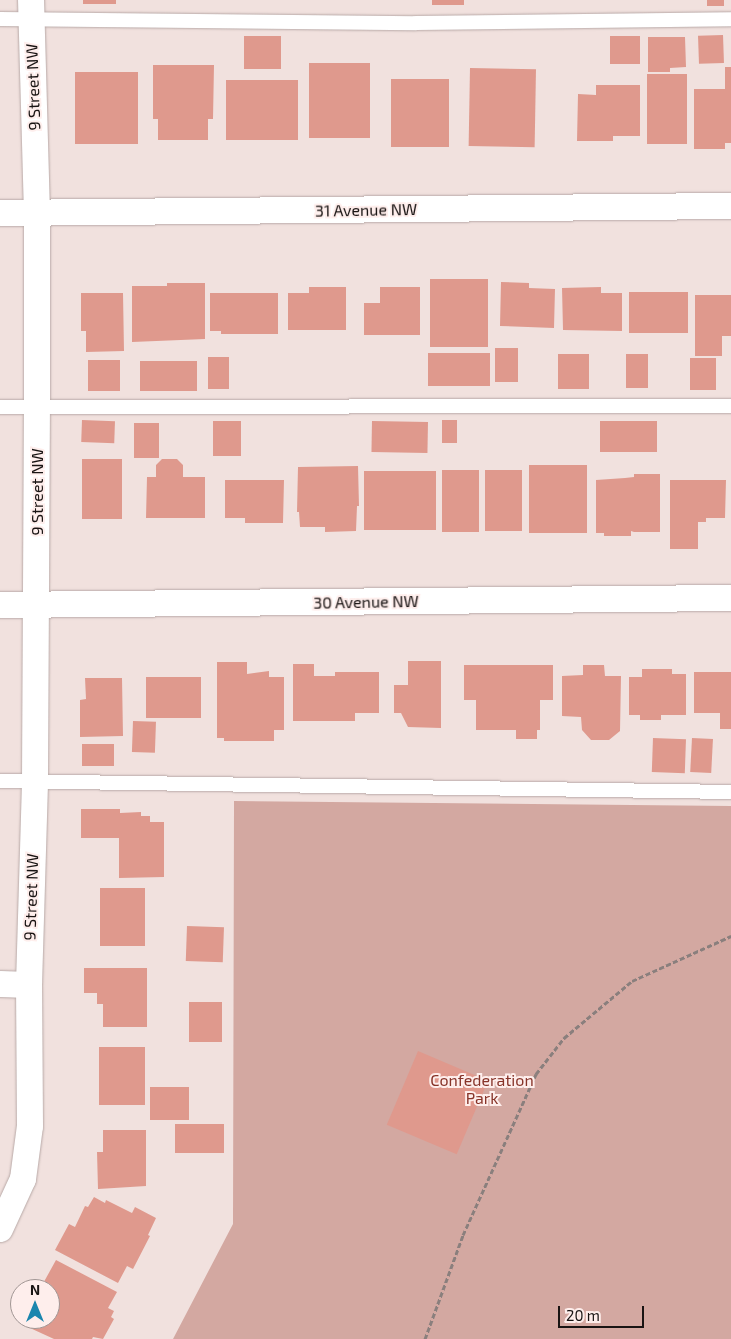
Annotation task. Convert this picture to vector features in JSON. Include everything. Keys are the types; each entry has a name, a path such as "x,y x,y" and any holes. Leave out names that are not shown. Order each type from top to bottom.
{"street":[{"name":"9 Street NW","path":"0,1229 23,1179 30,1126 29,985 35,780 37,407 37,214 31,10"},
{"name":"31 Avenue NW","path":"0,213 731,206"},
{"name":"30 Avenue NW","path":"0,605 731,598"},
{"path":"0,984 29,985"}],"lane":[{"path":"0,19 31,10 416,23 731,19"},
{"path":"0,407 731,406"},
{"path":"0,781 35,780 731,792"}],"path":[{"path":"424,1339 463,1235 536,1074 564,1038 632,981 731,936"}],"green space":[{"name":"Confederation Park","path":"234,801 731,806 731,1339 173,1339 233,1224"}],"building":[{"path":"83,0 116,0 116,4 83,4"},
{"path":"432,0 464,0 464,5 432,5"},
{"path":"707,0 724,0 724,6 707,6"},
{"path":"723,35 724,63 699,64 698,36"},
{"path":"244,36 281,36 281,69 244,69"},
{"path":"610,36 640,36 640,64 610,64"},
{"path":"648,37 685,37 686,67 670,68 670,72 648,72"},
{"path":"309,63 370,63 370,138 309,138"},
{"path":"153,65 214,65 213,119 208,119 208,140 158,140 158,119 153,119"},
{"path":"725,67 731,67 731,143 725,143 725,149 694,149 694,89 725,89"},
{"path":"470,68 536,69 535,147 469,146"},
{"path":"75,72 138,72 138,144 75,144"},
{"path":"647,74 687,74 687,144 647,144"},
{"path":"391,79 449,79 449,147 391,147"},
{"path":"226,80 298,80 298,140 226,140"},
{"path":"596,85 640,85 640,136 613,136 613,141 577,141 578,94 596,95"},
{"path":"430,279 488,279 488,347 430,347"},
{"path":"501,282 529,283 529,288 555,289 554,328 500,326"},
{"path":"167,283 205,283 205,339 132,342 132,286 167,286"},
{"path":"309,287 346,287 346,330 288,330 288,293 309,293"},
{"path":"380,287 420,287 420,335 364,335 364,303 380,303"},
{"path":"601,287 601,293 622,293 622,331 563,330 562,288"},
{"path":"629,292 688,292 688,333 629,333"},
{"path":"81,293 123,293 124,351 86,352 86,331 81,331"},
{"path":"210,293 278,293 278,334 221,334 221,331 210,331"},
{"path":"695,295 731,295 731,336 722,336 722,356 695,356"},
{"path":"495,348 518,348 518,382 495,382"},
{"path":"428,353 490,353 490,386 428,386"},
{"path":"558,354 589,354 589,389 558,389"},
{"path":"626,354 648,354 648,388 626,388"},
{"path":"208,357 229,357 229,389 208,389"},
{"path":"690,358 716,358 716,390 690,390"},
{"path":"88,360 120,360 120,391 88,391"},
{"path":"140,361 197,361 197,391 140,391"},
{"path":"82,420 115,421 114,443 81,442"},
{"path":"442,420 457,420 457,443 442,443"},
{"path":"213,421 241,421 241,456 213,456"},
{"path":"372,421 428,422 427,453 371,452"},
{"path":"600,421 657,421 657,452 600,452"},
{"path":"134,423 159,423 159,458 134,458"},
{"path":"82,459 122,459 122,519 82,519"},
{"path":"162,459 177,459 183,465 183,477 205,477 205,518 146,518 147,477 156,477 156,465"},
{"path":"529,465 587,465 587,533 529,533"},
{"path":"358,466 359,506 357,506 356,531 325,532 325,527 300,527 299,512 297,512 298,467"},
{"path":"442,470 479,470 479,532 442,532"},
{"path":"485,470 522,470 522,531 485,531"},
{"path":"364,471 436,471 436,530 364,530"},
{"path":"634,474 660,474 660,532 631,531 631,536 604,536 604,533 596,533 596,480 634,477"},
{"path":"225,480 284,480 283,523 245,523 245,518 225,518"},
{"path":"670,480 726,480 725,518 706,518 706,522 698,522 698,549 670,549"},
{"path":"408,661 441,661 441,728 408,727 401,713 394,713 394,685 408,685"},
{"path":"217,662 247,662 247,674 269,671 269,677 284,677 284,730 274,730 274,741 224,741 224,738 217,738"},
{"path":"293,664 314,664 314,676 335,676 335,672 379,672 379,713 355,713 355,721 293,721"},
{"path":"464,665 553,665 553,700 540,700 540,730 537,730 537,739 516,739 516,730 476,730 476,700 464,700"},
{"path":"583,665 604,665 605,676 621,676 620,731 609,740 591,740 582,730 581,717 562,716 562,676 583,675"},
{"path":"642,669 672,669 672,674 686,674 686,715 661,715 661,720 640,720 640,715 629,715 629,677 642,677"},
{"path":"694,672 731,672 731,729 720,729 720,713 694,713"},
{"path":"146,677 201,677 201,718 146,718"},
{"path":"85,678 122,678 123,736 80,737 80,700 86,699"},
{"path":"133,721 156,722 155,753 132,752"},
{"path":"653,738 686,739 685,773 652,772"},
{"path":"692,738 713,739 711,773 690,772"},
{"path":"82,744 114,744 114,766 82,766"},
{"path":"81,809 120,809 120,813 141,812 141,816 150,816 150,822 164,822 164,877 119,878 119,838 81,838"},
{"path":"100,888 145,888 145,946 100,946"},
{"path":"187,926 224,927 223,962 186,961"},
{"path":"84,968 147,968 147,1027 103,1027 103,1004 97,1004 97,993 84,993"},
{"path":"189,1002 222,1002 222,1042 189,1042"},
{"path":"99,1047 145,1047 145,1105 99,1105"},
{"path":"418,1051 488,1081 457,1154 387,1125"},
{"path":"150,1087 189,1087 189,1120 150,1120"},
{"path":"175,1124 224,1124 224,1153 175,1153"},
{"path":"103,1130 146,1130 146,1186 98,1189 97,1152 103,1152"},
{"path":"94,1197 105,1203 106,1200 132,1213 135,1207 156,1218 148,1235 150,1236 133,1269 127,1266 118,1283 55,1250 69,1224 75,1227 85,1206 88,1207"},
{"path":"56,1260 117,1292 108,1308 114,1311 111,1317 114,1319 103,1339 93,1337 92,1339 54,1339 32,1329 60,1329 60,1279 46,1279"}]}
